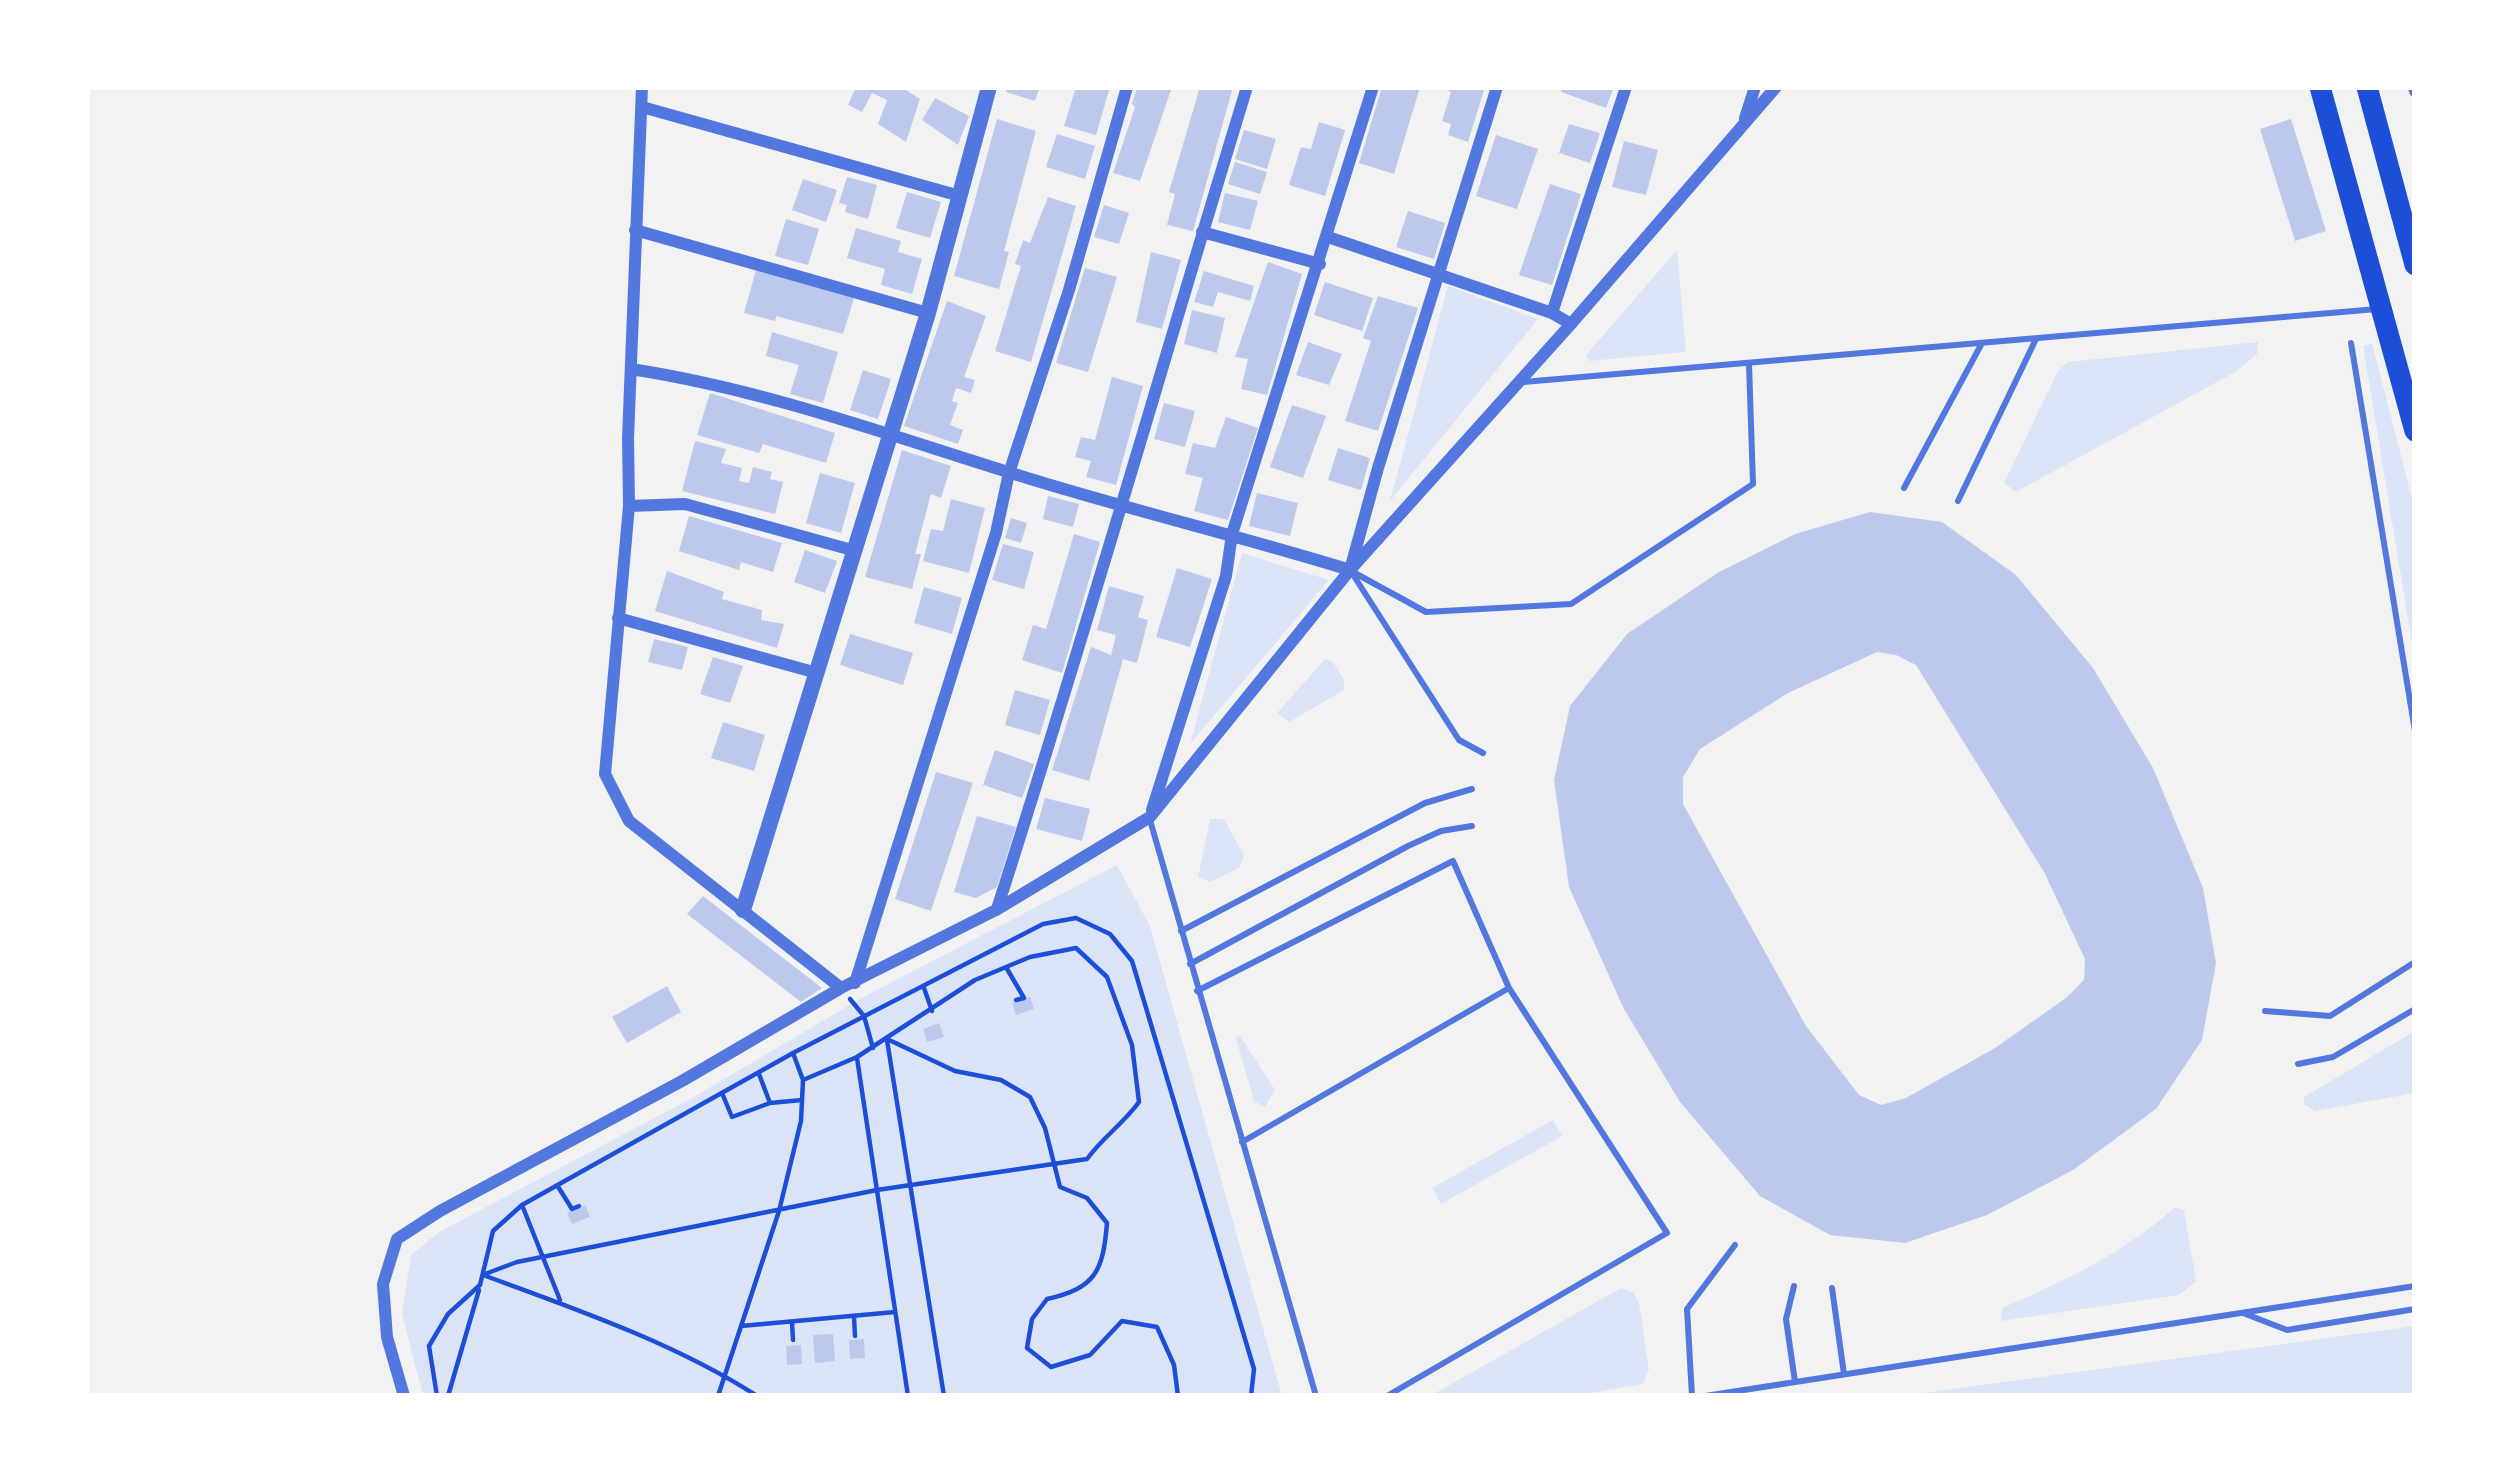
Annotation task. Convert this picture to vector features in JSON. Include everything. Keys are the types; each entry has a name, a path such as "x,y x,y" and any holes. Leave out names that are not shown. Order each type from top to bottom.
{"main road":[{"path":"2320,87 2415,431"},
{"path":"2366,87 2415,265"}],"street":[{"path":"642,87 629,506 605,774 629,821 848,986"},
{"path":"743,910 928,313 989,87"},
{"path":"848,986 989,555 1009,472 1069,290 1127,87"},
{"path":"997,910 1089,622 1119,504 1247,87"},
{"path":"1150,817 1226,576 1232,533 1373,87"},
{"path":"1350,570 1497,87"},
{"path":"1552,313 1626,87"},
{"path":"1743,125 1755,87"},
{"path":"404,1396 387,1337 383,1284 398,1239 440,1211 848,986 997,910 1150,817 1350,570 1776,87"},
{"path":"642,107 960,196"},
{"path":"635,230 928,313"},
{"path":"1202,232 1320,264"},
{"path":"1328,237 1552,313 1571,324"},
{"path":"631,369 711,381 1350,570"},
{"path":"629,506 686,504 852,550"},
{"path":"618,618 817,674"}],"lane":[{"path":"1519,382 2380,309"},
{"path":"1958,501 2036,339"},
{"path":"2351,343 2415,730"},
{"path":"1904,488 1982,344"},
{"path":"1350,570 1426,612 1571,604 1753,484 1749,364"},
{"path":"1350,570 1459,740 1483,753"},
{"path":"1181,932 1425,803 1472,789"},
{"path":"1150,817 1316,1396"},
{"path":"1190,964 1408,846 1441,831 1472,826"},
{"path":"1197,991 1453,861 1509,988 1666,1233 1388,1396"},
{"path":"2265,1011 2330,1016 2415,962"},
{"path":"1242,1142 1509,988"},
{"path":"2298,1064 2332,1057 2415,1009"},
{"path":"1692,1396 1687,1310 1735,1245"},
{"path":"1794,1286 1786,1319 1795,1382"},
{"path":"1705,1396 2415,1286"},
{"path":"1832,1288 1844,1374"},
{"path":"2242,1312 2287,1330 2415,1309"}],"path":[{"path":"448,1396 493,1231 522,1205 923,985 1043,924 1076,918 1110,934 1132,961 1254,1369 1251,1396"},
{"path":"482,1275 517,1262 877,1190 1088,1159 1104,1135 1124,1123 1138,1102 1132,1045 1107,977 1076,948 1030,957 975,980 857,1058 803,1080"},
{"path":"1006,967 1024,998 1016,1000"},
{"path":"923,985 932,1011"},
{"path":"864,1016 873,1048"},
{"path":"887,1039 955,1071 1001,1081 1030,1097 1045,1128 1060,1187 1087,1198 1106,1223 1104,1261 1080,1291 1047,1299 1032,1319 1028,1348 1051,1367 1090,1355 1122,1321 1157,1327 1174,1365 1178,1396"},
{"path":"887,1039 944,1396"},
{"path":"718,1396 779,1210 801,1121 803,1080 794,1053"},
{"path":"857,1058 908,1396"},
{"path":"758,1073 770,1102"},
{"path":"722,1093 732,1118 770,1102 802,1100"},
{"path":"557,1186 572,1209 579,1205"},
{"path":"522,1205 561,1304"},
{"path":"482,1275 727,1376 757,1396"},
{"path":"437,1396 429,1346 448,1314 480,1285"},
{"path":"741,1326 896,1312"},
{"path":"854,1316 855,1336"},
{"path":"822,1318 823,1332"},
{"path":"792,1321 793,1340"}],"shaded area":[{"path":"1677,250 1686,352 1589,361 1586,355"},
{"path":"1448,286 1538,319 1390,501"},
{"path":"2258,342 2257,354 2237,371 2016,492 2004,483 2058,371 2068,362"},
{"path":"2372,343 2415,510 2415,661 2363,346"},
{"path":"1242,553 1329,580 1190,744"},
{"path":"1325,659 1333,662 1344,680 1344,690 1289,722 1277,713"},
{"path":"1210,819 1224,819 1244,856 1239,868 1210,882 1198,877"},
{"path":"1117,865 1150,926 1282,1396 423,1396 402,1313 411,1255 439,1232 692,1098 865,996"},
{"path":"2415,1031 2415,1093 2315,1111 2304,1104 2304,1097"},
{"path":"1240,1036 1275,1090 1265,1107 1254,1101 1236,1038"},
{"path":"1553,1120 1562,1136 1441,1204 1432,1188"},
{"path":"2175,1207 2184,1210 2196,1281 2179,1295 2001,1321 2002,1308 2093,1265"},
{"path":"1621,1288 1634,1293 1639,1303 1649,1369 1643,1384 1571,1396 1430,1396"},
{"path":"2415,1326 2415,1396 1901,1396"}],"building":[{"path":"856,87 901,87 920,99 906,142 878,124 887,100 872,93 862,112 848,105"},
{"path":"1008,87 1040,87 1035,101 1006,92"},
{"path":"1076,87 1110,87 1096,135 1064,126"},
{"path":"1137,87 1172,87 1140,181 1113,173"},
{"path":"1200,87 1233,87 1193,231 1167,225 1175,194 1169,192"},
{"path":"1382,87 1420,87 1394,174 1359,163"},
{"path":"1439,87 1485,87 1468,142 1448,135 1451,124 1442,121 1451,92"},
{"path":"1562,87 1614,87 1606,108 1561,92"},
{"path":"935,98 969,116 958,145 922,120"},
{"path":"997,119 1036,131 1004,251 1009,252 999,289 954,276"},
{"path":"2291,119 2326,231 2295,241 2260,129"},
{"path":"1319,122 1345,130 1325,196 1289,185 1301,147 1311,149"},
{"path":"1569,124 1600,133 1590,163 1559,153"},
{"path":"1244,130 1276,139 1267,169 1235,159"},
{"path":"1057,134 1095,146 1085,179 1046,167"},
{"path":"1496,135 1538,149 1517,209 1476,196"},
{"path":"1624,141 1658,150 1646,195 1612,187"},
{"path":"1235,162 1267,172 1260,194 1228,184"},
{"path":"847,177 877,185 868,219 845,212 847,205 839,203"},
{"path":"803,179 837,190 826,222 792,210"},
{"path":"1550,184 1581,194 1552,285 1519,275"},
{"path":"907,192 941,202 930,238 896,228"},
{"path":"1225,193 1258,201 1250,230 1218,222"},
{"path":"1048,197 1076,206 1031,362 995,351 1021,266 1015,264 1023,240 1030,243"},
{"path":"1104,205 1129,213 1119,244 1094,237"},
{"path":"1408,211 1445,223 1434,259 1396,247"},
{"path":"786,219 819,229 808,265 775,256"},
{"path":"856,228 901,241 898,252 922,259 912,294 881,285 885,269 847,258"},
{"path":"1151,252 1181,260 1162,329 1136,322"},
{"path":"1268,262 1302,274 1267,395 1241,389 1248,359 1235,357"},
{"path":"1085,268 1117,277 1088,372 1056,363"},
{"path":"756,270 854,298 843,334 776,316 775,321 744,313"},
{"path":"1204,271 1254,286 1250,301 1218,292 1213,307 1194,302"},
{"path":"1325,282 1373,298 1362,331 1314,315"},
{"path":"1378,296 1418,308 1378,431 1345,421 1371,341 1363,338"},
{"path":"947,301 986,316 964,377 975,380 971,393 956,388 952,401 958,403 950,425 963,430 958,444 904,426"},
{"path":"1192,310 1225,318 1217,353 1184,344"},
{"path":"772,332 838,352 823,403 790,394 799,365 766,356"},
{"path":"1308,342 1342,354 1329,385 1296,375"},
{"path":"863,370 891,379 878,419 850,410"},
{"path":"1112,377 1143,386 1116,485 1086,477 1091,461 1075,457 1081,437 1095,440"},
{"path":"710,393 835,433 826,463 763,444 759,453 697,435"},
{"path":"1164,403 1195,411 1185,447 1154,439"},
{"path":"1292,405 1326,416 1303,478 1270,467"},
{"path":"1226,417 1258,428 1228,520 1194,511 1203,478 1185,474 1193,443 1215,448"},
{"path":"695,441 726,449 721,463 742,468 739,481 749,483 753,467 772,472 770,479 783,482 775,514 682,491"},
{"path":"1338,448 1370,458 1361,490 1328,480"},
{"path":"902,450 951,466 941,498 931,494 915,554 921,554 912,589 865,577"},
{"path":"820,473 855,483 841,533 806,523"},
{"path":"1257,493 1298,503 1290,536 1249,526"},
{"path":"1048,496 1079,504 1073,527 1043,519"},
{"path":"951,499 985,508 969,573 923,561 931,529 943,531"},
{"path":"1870,512 1942,522 2016,575 2093,668 2153,768 2203,888 2216,963 2202,1040 2156,1109 2073,1170 1987,1215 1905,1243 1830,1235 1760,1196 1680,1102 1624,1009 1569,887 1554,780 1570,706 1627,634 1719,572 1795,534","holes":["1877,652 1916,665 2044,872 2085,959 2084,980 2066,998 1995,1048 1906,1098 1881,1105 1859,1095 1806,1026 1683,804 1683,777 1700,749 1788,693"]},
{"path":"689,516 782,543 773,572 741,562 739,570 679,551"},
{"path":"1011,518 1027,523 1021,543 1005,538"},
{"path":"1074,534 1100,542 1062,673 1022,660 1033,625 1046,629"},
{"path":"1003,544 1034,552 1024,589 992,580"},
{"path":"805,550 837,561 825,593 794,582"},
{"path":"1177,568 1212,579 1190,647 1156,637"},
{"path":"667,571 724,592 722,599 762,610 761,620 784,624 777,648 655,611"},
{"path":"1109,586 1144,596 1138,617 1148,620 1137,663 1123,659 1089,781 1052,770 1091,647 1111,655 1116,635 1097,630"},
{"path":"924,587 962,598 952,634 914,623"},
{"path":"850,634 913,653 903,685 840,665"},
{"path":"654,639 688,647 682,670 648,662"},
{"path":"713,657 743,666 730,703 700,694"},
{"path":"1015,690 1050,700 1040,735 1005,725"},
{"path":"723,722 765,735 754,771 711,758"},
{"path":"995,750 1034,764 1022,798 983,785"},
{"path":"936,772 973,783 931,911 895,899"},
{"path":"1045,798 1090,809 1082,841 1036,829"},
{"path":"977,816 1016,827 997,887 976,898 954,892"},
{"path":"703,896 822,988 801,1002 687,914"},
{"path":"667,986 681,1012 627,1043 612,1017"},
{"path":"1030,997 1034,1009 1016,1015 1012,1003"},
{"path":"939,1023 944,1037 927,1042 923,1029"},
{"path":"585,1205 590,1217 572,1224 567,1213"},
{"path":"833,1334 835,1361 815,1363 813,1335"},
{"path":"864,1339 865,1358 850,1359 849,1340"},
{"path":"801,1345 802,1364 787,1365 786,1346"}]}
